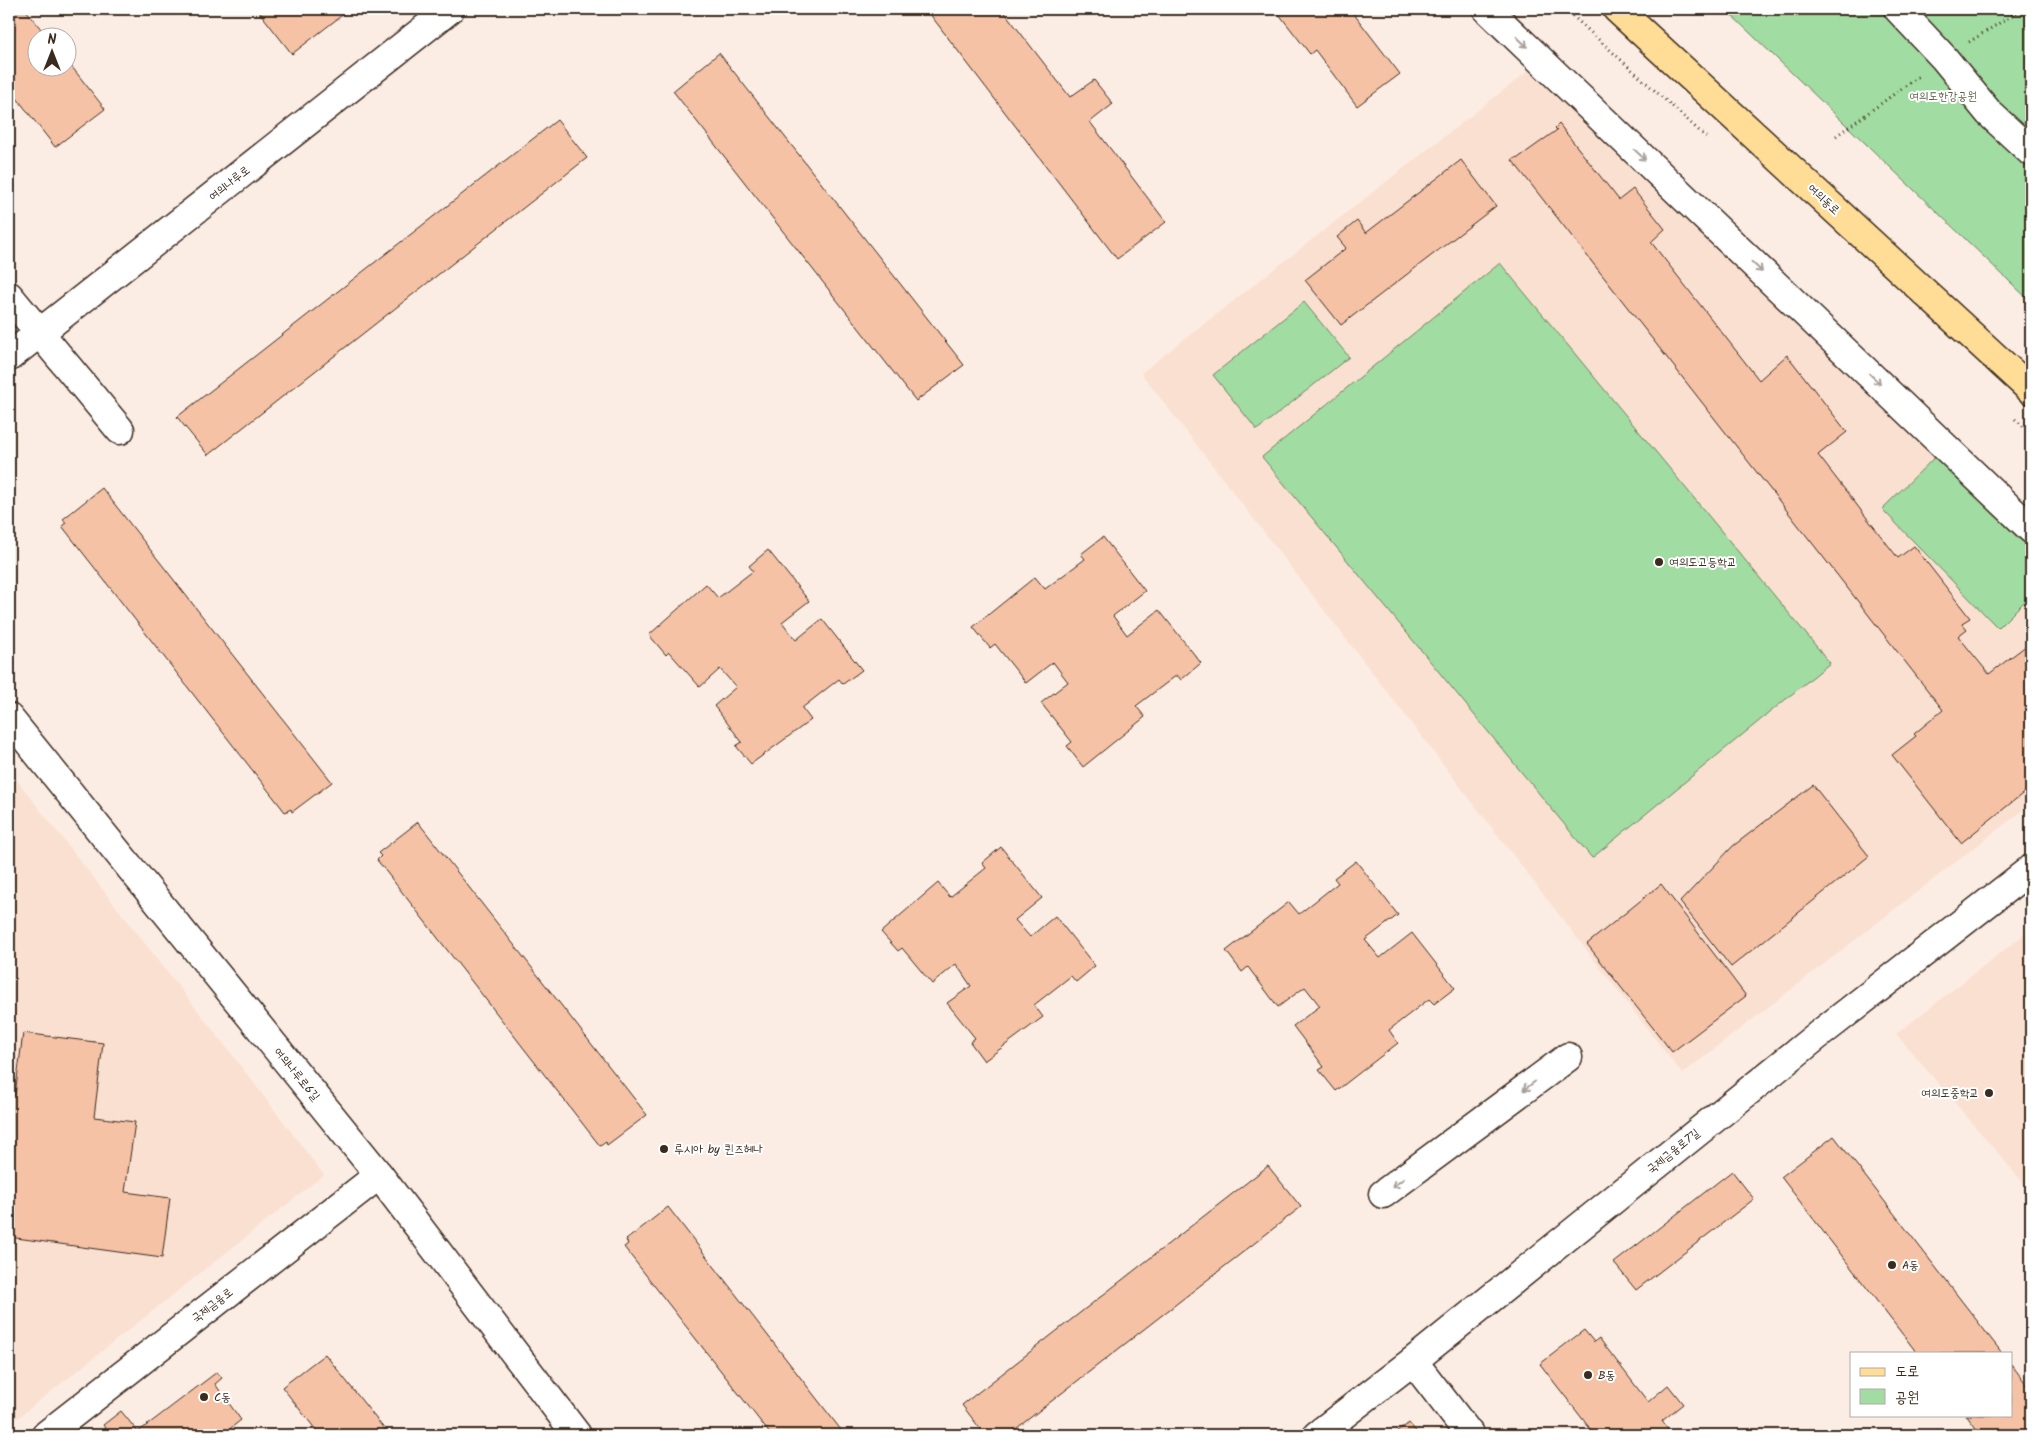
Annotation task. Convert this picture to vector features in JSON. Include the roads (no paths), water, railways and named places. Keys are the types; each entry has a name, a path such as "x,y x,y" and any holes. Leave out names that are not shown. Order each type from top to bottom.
{"main road":[{"name":"여의동로","path":"1618,9 2031,390"}],"street":[{"name":"여의나루로","path":"9,356 450,9"},
{"path":"1487,9 2031,529"},
{"path":"1898,9 1944,58 1990,113 2031,152"},
{"path":"9,296 120,430"},
{"name":"여의나루로6길","path":"9,718 379,1175 577,1435"},
{"name":"국제금융로7길","path":"1317,1435 1413,1361 1817,1036 2031,869"},
{"path":"1384,1194 1568,1057"},
{"name":"국제금융로","path":"46,1435 379,1175"},
{"path":"1413,1361 1470,1435"}],"place":[{"name":"여의도고등학교","path":"1659,562"},
{"name":"여의도중학교","path":"1989,1093"},
{"name":"루시아 by 퀸즈헤나","path":"664,1149"},
{"name":"A동","path":"1892,1265"},
{"name":"B동","path":"1588,1375"},
{"name":"C동","path":"204,1397"}],"park label":[{"name":"여의도한강공원","path":"1943,96"}]}
